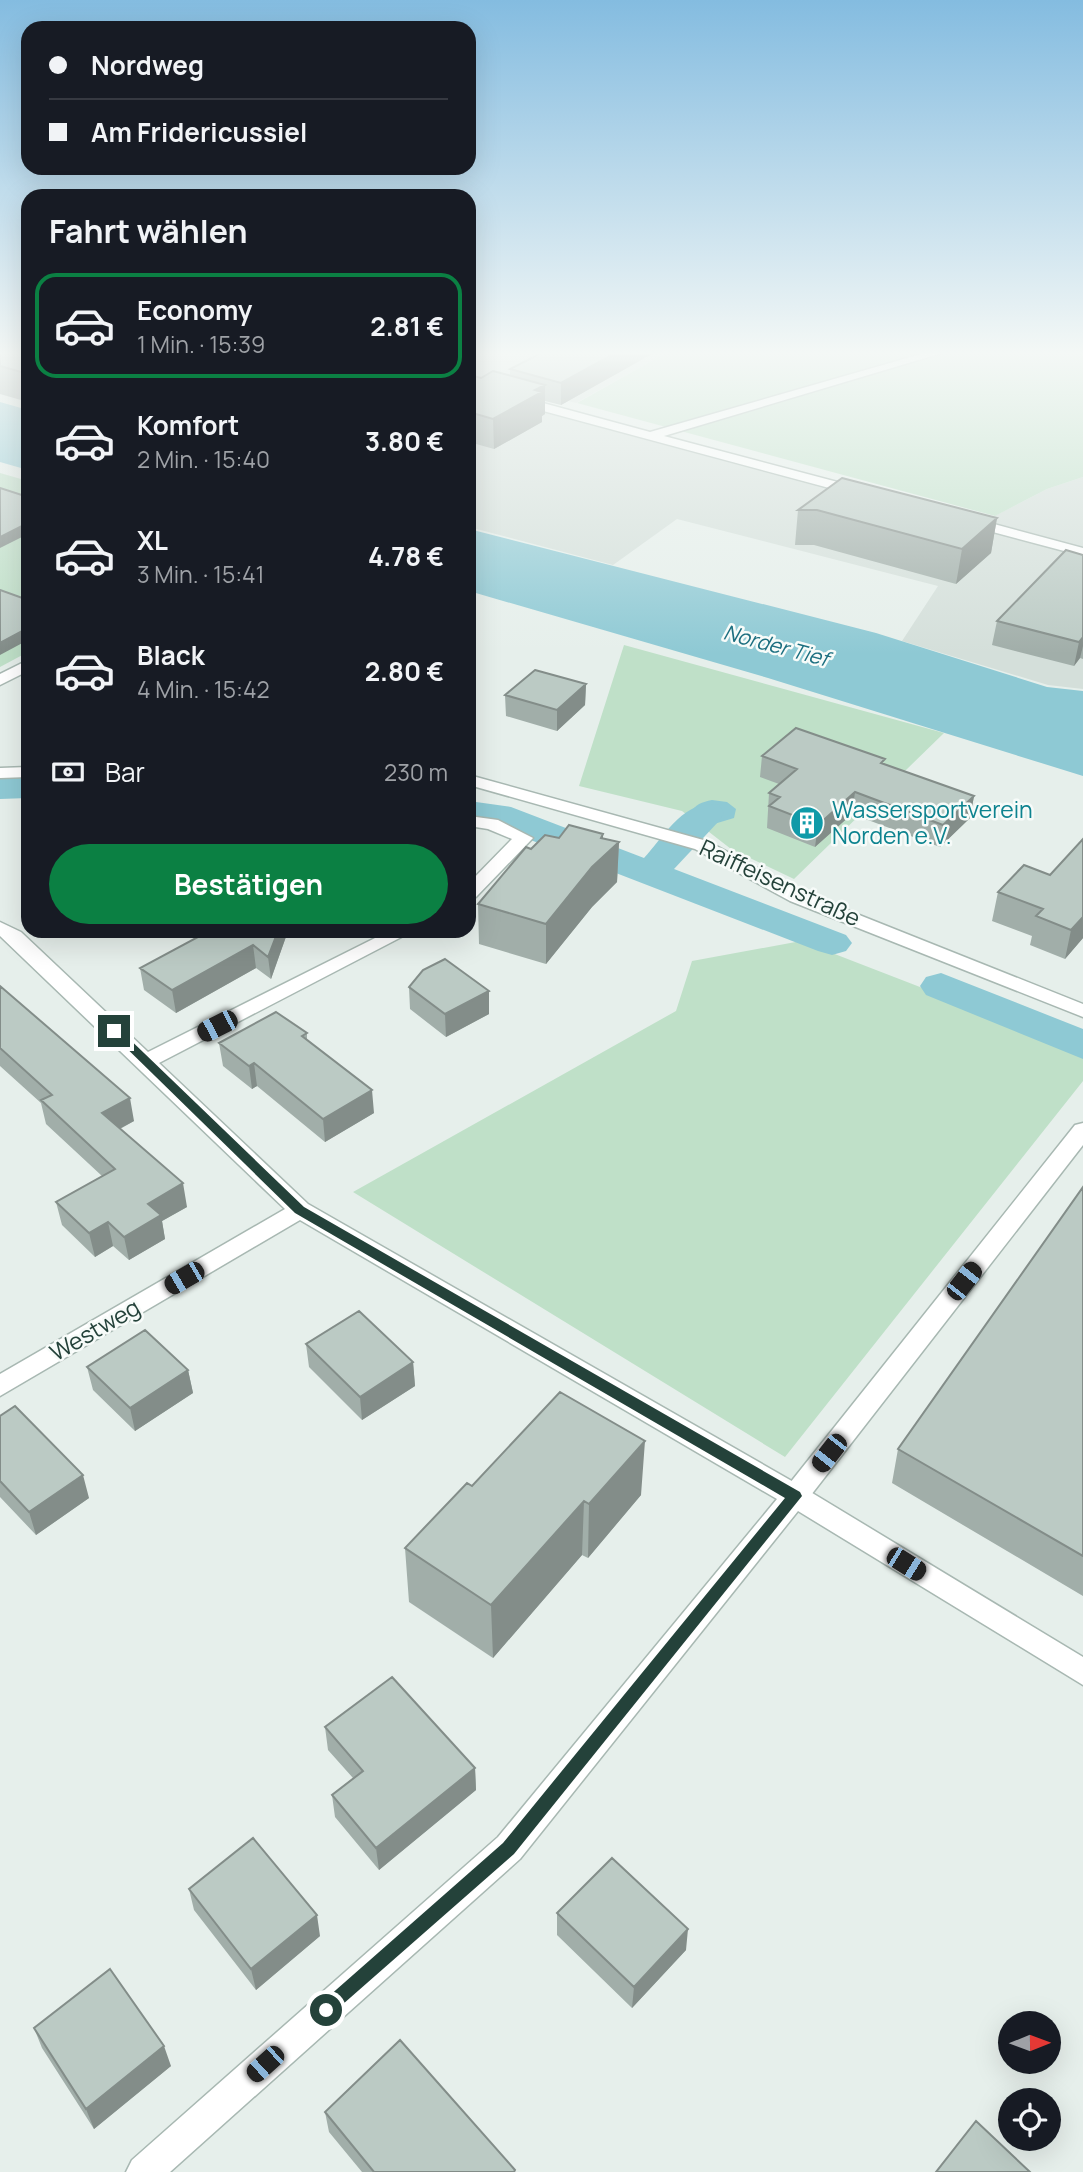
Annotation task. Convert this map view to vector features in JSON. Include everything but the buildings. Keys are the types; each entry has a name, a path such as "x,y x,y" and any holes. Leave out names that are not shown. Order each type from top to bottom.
{"street":[{"path":"708,451 877,496"},
{"path":"957,518 1083,552"},
{"path":"0,680 21,669"},
{"path":"0,773 21,772"},
{"name":"Raiffeisenstraße","path":"476,782 664,832 701,845 797,897 1083,1011"},
{"path":"476,822 492,824 524,838 476,886"},
{"path":"0,929 14,936 300,1210 795,1496 1083,1672"},
{"path":"147,1061 390,938"},
{"path":"144,2172 509,1848 795,1496 1083,1130"},
{"name":"Westweg","path":"0,1386 300,1210"}],"shaded area":[{"path":"476,451 688,451 971,528 1047,489 1083,477 1083,689 1048,685 902,641 938,586 677,519 613,565 476,529"}],"green space":[{"path":"756,451 1083,451 1083,477 1047,489 995,516"},
{"path":"0,473 21,479 21,656 0,667"},
{"path":"624,645 944,733 794,879 731,849 682,811 579,786"},
{"path":"801,941 1083,1050 1083,1081 785,1457 353,1192 676,1011 692,961"}],"water":[{"path":"0,451 21,451 21,468 0,462"},
{"name":"Norder Tief","path":"476,531 876,633 1047,687 1083,691 1083,776 768,678 476,593"},
{"path":"712,800 727,802 736,809 734,818 714,824 693,822 690,814 694,808"}],"waterway":[{"path":"0,788 21,787"},
{"path":"476,813 498,815 832,943"},
{"path":"651,872 706,813"},
{"path":"941,986 1083,1045"}],"place":[{"name":"Wassersportverein Norden e.V.","path":"807,823"}],"route":[{"path":"114,1031 300,1210 795,1496 509,1848 326,2010"}]}
